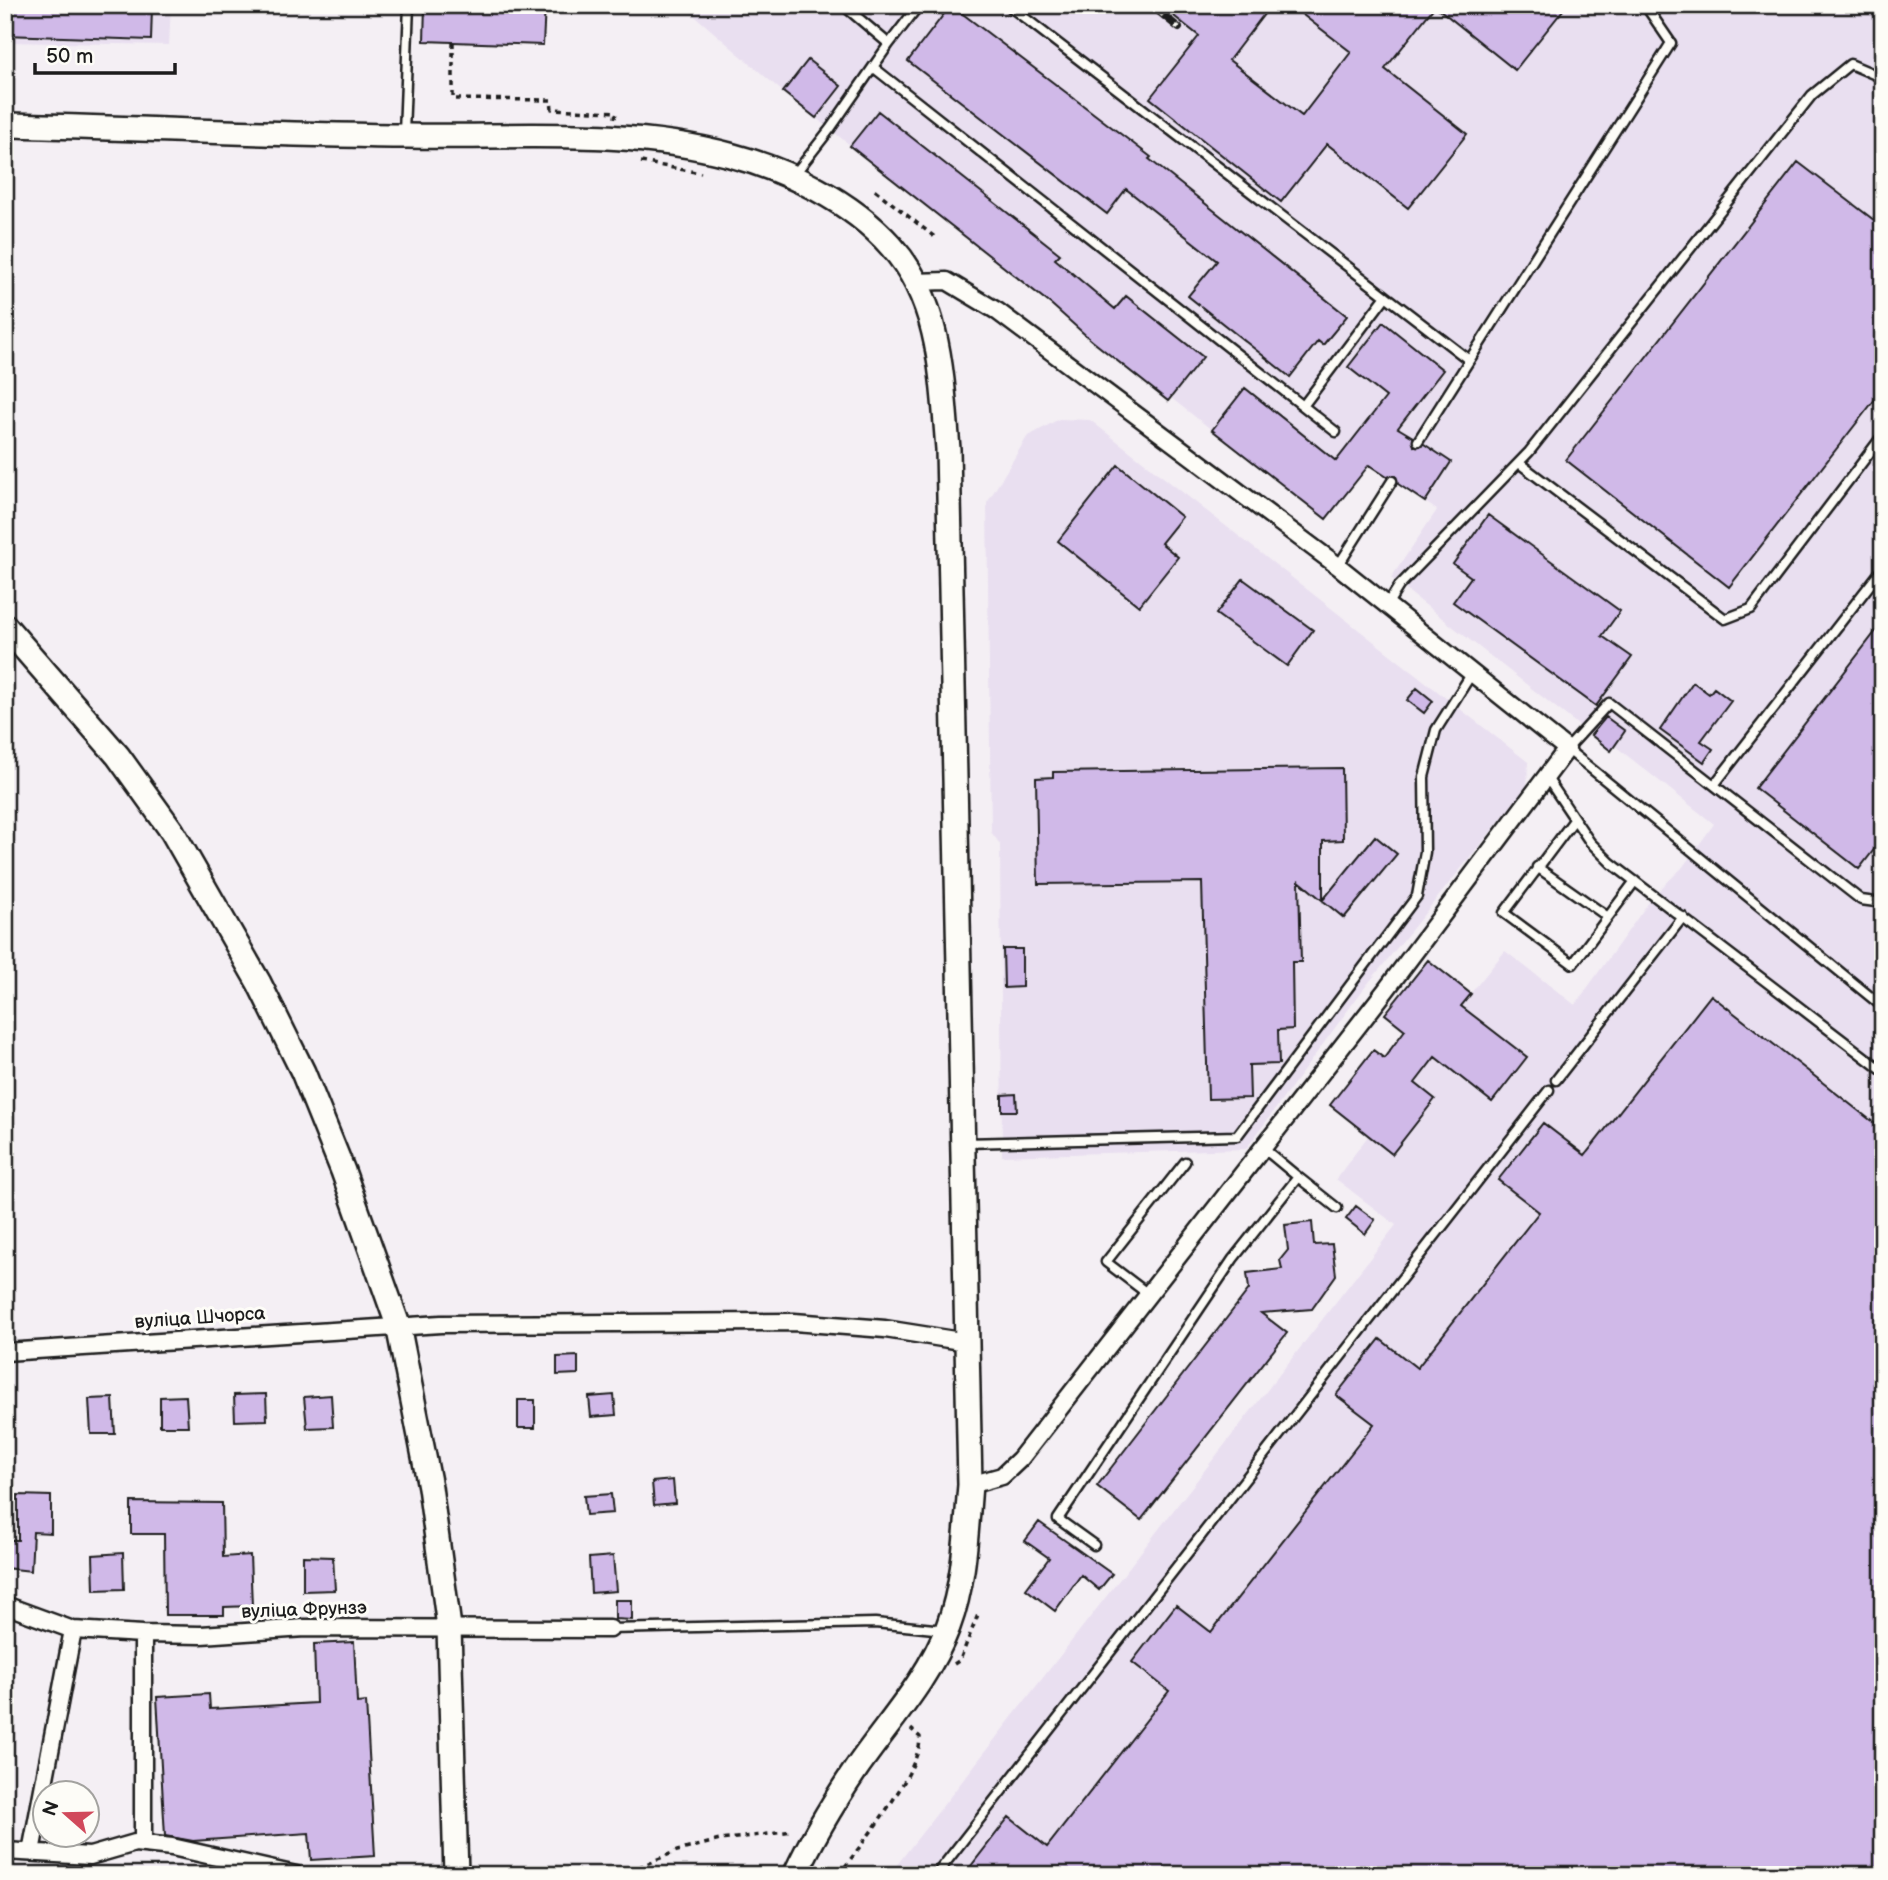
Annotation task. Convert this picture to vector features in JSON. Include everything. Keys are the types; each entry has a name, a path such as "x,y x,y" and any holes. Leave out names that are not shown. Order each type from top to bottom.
{"street":[{"path":"5,125 404,136 614,138 688,146 720,153 792,177 846,208 891,246 914,282 929,314 938,344 948,449 970,1485 964,1565 947,1630 918,1688 857,1768 819,1827 795,1875"},
{"path":"914,282 947,281 997,311 1338,566 1567,749 1263,1148 1020,1459 1002,1476 987,1483 970,1485"},
{"path":"5,626 118,756 172,831 216,904 303,1072 398,1325 430,1487 449,1627 456,1875"},
{"name":"вуліца Шчорса","path":"5,1352 398,1325 794,1321 885,1329 967,1342"},
{"name":"вуліца Фрунзэ","path":"5,1605 73,1630 143,1634 201,1635 306,1628 610,1629"},
{"path":"31,1852 73,1630"},
{"path":"143,1634 143,1844"},
{"path":"5,1851 90,1856 117,1846 143,1844 258,1865 296,1875"}],"lane":[{"path":"404,136 409,5"},
{"path":"843,5 889,44"},
{"path":"792,177 919,5"},
{"path":"1008,5 1469,360"},
{"path":"1418,441 1671,43 1645,5"},
{"path":"1387,606 1399,586 1519,463 1812,95 1850,64 1883,78"},
{"path":"873,67 1336,432"},
{"path":"1303,406 1386,296"},
{"path":"1519,463 1725,619 1751,609 1883,435"},
{"path":"1338,566 1392,481"},
{"path":"1714,785 1883,568"},
{"path":"963,1143 1237,1136 1417,896 1426,852 1424,777 1436,730 1472,673"},
{"path":"1883,903 1861,900 1609,703 1567,749 1883,1007"},
{"path":"1547,778 1590,842 1635,881 1883,1072"},
{"path":"1574,820 1504,913 1573,964 1635,881"},
{"path":"1537,867 1608,917"},
{"path":"1556,1080 1683,918"},
{"path":"936,1875 1549,1090"},
{"path":"1263,1148 1337,1208"},
{"path":"1148,1294 1106,1262 1185,1162"},
{"path":"1094,1545 1058,1519 1233,1259 1298,1177"},
{"path":"610,1629 875,1623 947,1630"}],"path":[{"path":"453,42 453,99 551,100 552,108 616,112 614,138"},
{"path":"636,161 701,173"},
{"path":"875,190 936,237"},
{"path":"960,1660 979,1612"},
{"path":"839,1875 887,1809 920,1749 920,1737 909,1727"},
{"path":"621,1875 677,1851 720,1840 793,1832 798,1823"}],"shaded area":[{"path":"5,5 171,5 169,45 5,42"},
{"path":"682,5 1883,5 1883,1875 889,1875 1396,1225 1336,1179 1368,1136 1330,1105 1373,1050 1384,1058 1405,1030 1385,1014 1428,960 1471,993 1505,951 1575,1005 1654,895 1682,868 1714,824 1615,746 1610,751 1391,578 1437,510 1369,465 1326,519 1171,398 1168,402 1032,289 783,92"},
{"path":"1059,419 1090,420 1528,762 1527,787 1362,991 1246,1149 1002,1156 1000,844 991,832 987,503 1027,437"}],"building":[{"path":"5,5 152,7 151,40 5,35"},
{"path":"425,5 545,5 543,45 424,41"},
{"path":"951,5 1151,157 1149,159 1347,316 1323,345 1318,341 1290,377 1188,296 1217,261 1126,189 1107,214 908,61"},
{"path":"1160,5 1271,5 1229,60 1302,116 1351,52 1290,5 1567,5 1515,70 1435,6 1385,69 1467,134 1408,208 1327,144 1281,202 1150,98 1199,36"},
{"path":"808,60 841,86 816,118 783,92"},
{"path":"878,111 1060,254 1055,259 1115,309 1126,296 1203,357 1168,401 1052,305 850,146"},
{"path":"1798,162 1883,227 1883,389 1729,587 1566,460"},
{"path":"1383,322 1443,370 1398,428 1413,437 1414,446 1424,444 1451,462 1425,502 1398,484 1396,476 1387,477 1369,465 1326,519 1212,430 1245,388 1336,461 1386,397 1348,367"},
{"path":"1118,465 1182,517 1161,543 1178,557 1139,606 1058,541"},
{"path":"1488,515 1620,611 1602,636 1632,657 1596,706 1453,602 1471,577 1453,564"},
{"path":"1243,579 1313,630 1287,666 1216,614"},
{"path":"1883,622 1883,838 1859,869 1755,788"},
{"path":"1693,682 1709,694 1714,688 1731,701 1701,741 1713,749 1704,762 1660,730"},
{"path":"1417,688 1433,701 1424,713 1407,700"},
{"path":"1606,717 1625,731 1611,751 1591,735"},
{"path":"1342,768 1343,840 1323,841 1323,900 1375,836 1397,854 1344,918 1299,881 1301,962 1292,962 1293,1029 1278,1030 1279,1064 1249,1065 1250,1098 1208,1099 1202,882 1038,884 1036,778 1053,777 1053,772"},
{"path":"1003,949 1022,949 1022,987 1004,988"},
{"path":"1428,960 1471,994 1461,1006 1527,1057 1492,1102 1435,1057 1415,1083 1435,1099 1392,1154 1330,1105 1373,1050 1384,1058 1405,1030 1385,1014"},
{"path":"1711,995 1883,1130 1883,1875 964,1875 1009,1817 1047,1847 1169,1691 1132,1662 1176,1605 1211,1632 1374,1424 1336,1395 1380,1339 1417,1368 1539,1212 1498,1180 1543,1123 1585,1155"},
{"path":"1016,1094 1017,1111 1002,1111 1002,1095"},
{"path":"1356,1206 1375,1220 1365,1234 1346,1219"},
{"path":"1312,1222 1314,1245 1332,1244 1336,1275 1312,1309 1261,1313 1287,1333 1141,1520 1097,1486 1249,1289 1247,1273 1282,1269 1280,1260 1288,1250 1285,1225"},
{"path":"578,1356 578,1374 557,1375 557,1357"},
{"path":"266,1394 267,1420 235,1421 234,1395"},
{"path":"331,1395 333,1427 307,1428 304,1397"},
{"path":"614,1395 616,1415 591,1417 589,1397"},
{"path":"186,1396 188,1426 160,1426 160,1397"},
{"path":"113,1398 115,1434 91,1434 89,1399"},
{"path":"518,1400 535,1400 535,1428 518,1428"},
{"path":"673,1480 675,1503 654,1505 652,1482"},
{"path":"611,1494 613,1513 586,1515 584,1496"},
{"path":"18,1495 51,1496 51,1533 33,1532 31,1571 5,1568 7,1540 18,1540"},
{"path":"131,1502 222,1503 223,1557 250,1555 252,1606 224,1607 224,1615 165,1615 164,1534 131,1534"},
{"path":"1039,1522 1112,1574 1099,1590 1081,1575 1055,1611 1026,1589 1049,1558 1025,1541"},
{"path":"123,1553 124,1589 94,1590 93,1555"},
{"path":"303,1556 333,1557 335,1590 303,1591"},
{"path":"613,1556 616,1591 591,1593 589,1558"},
{"path":"615,1600 632,1600 632,1620 615,1619"},
{"path":"354,1642 357,1703 366,1702 375,1856 311,1860 309,1833 193,1841 165,1836 157,1697 209,1694 210,1709 316,1703 314,1644"}],"railway":[{"path":"1151,5 1179,28"}]}
